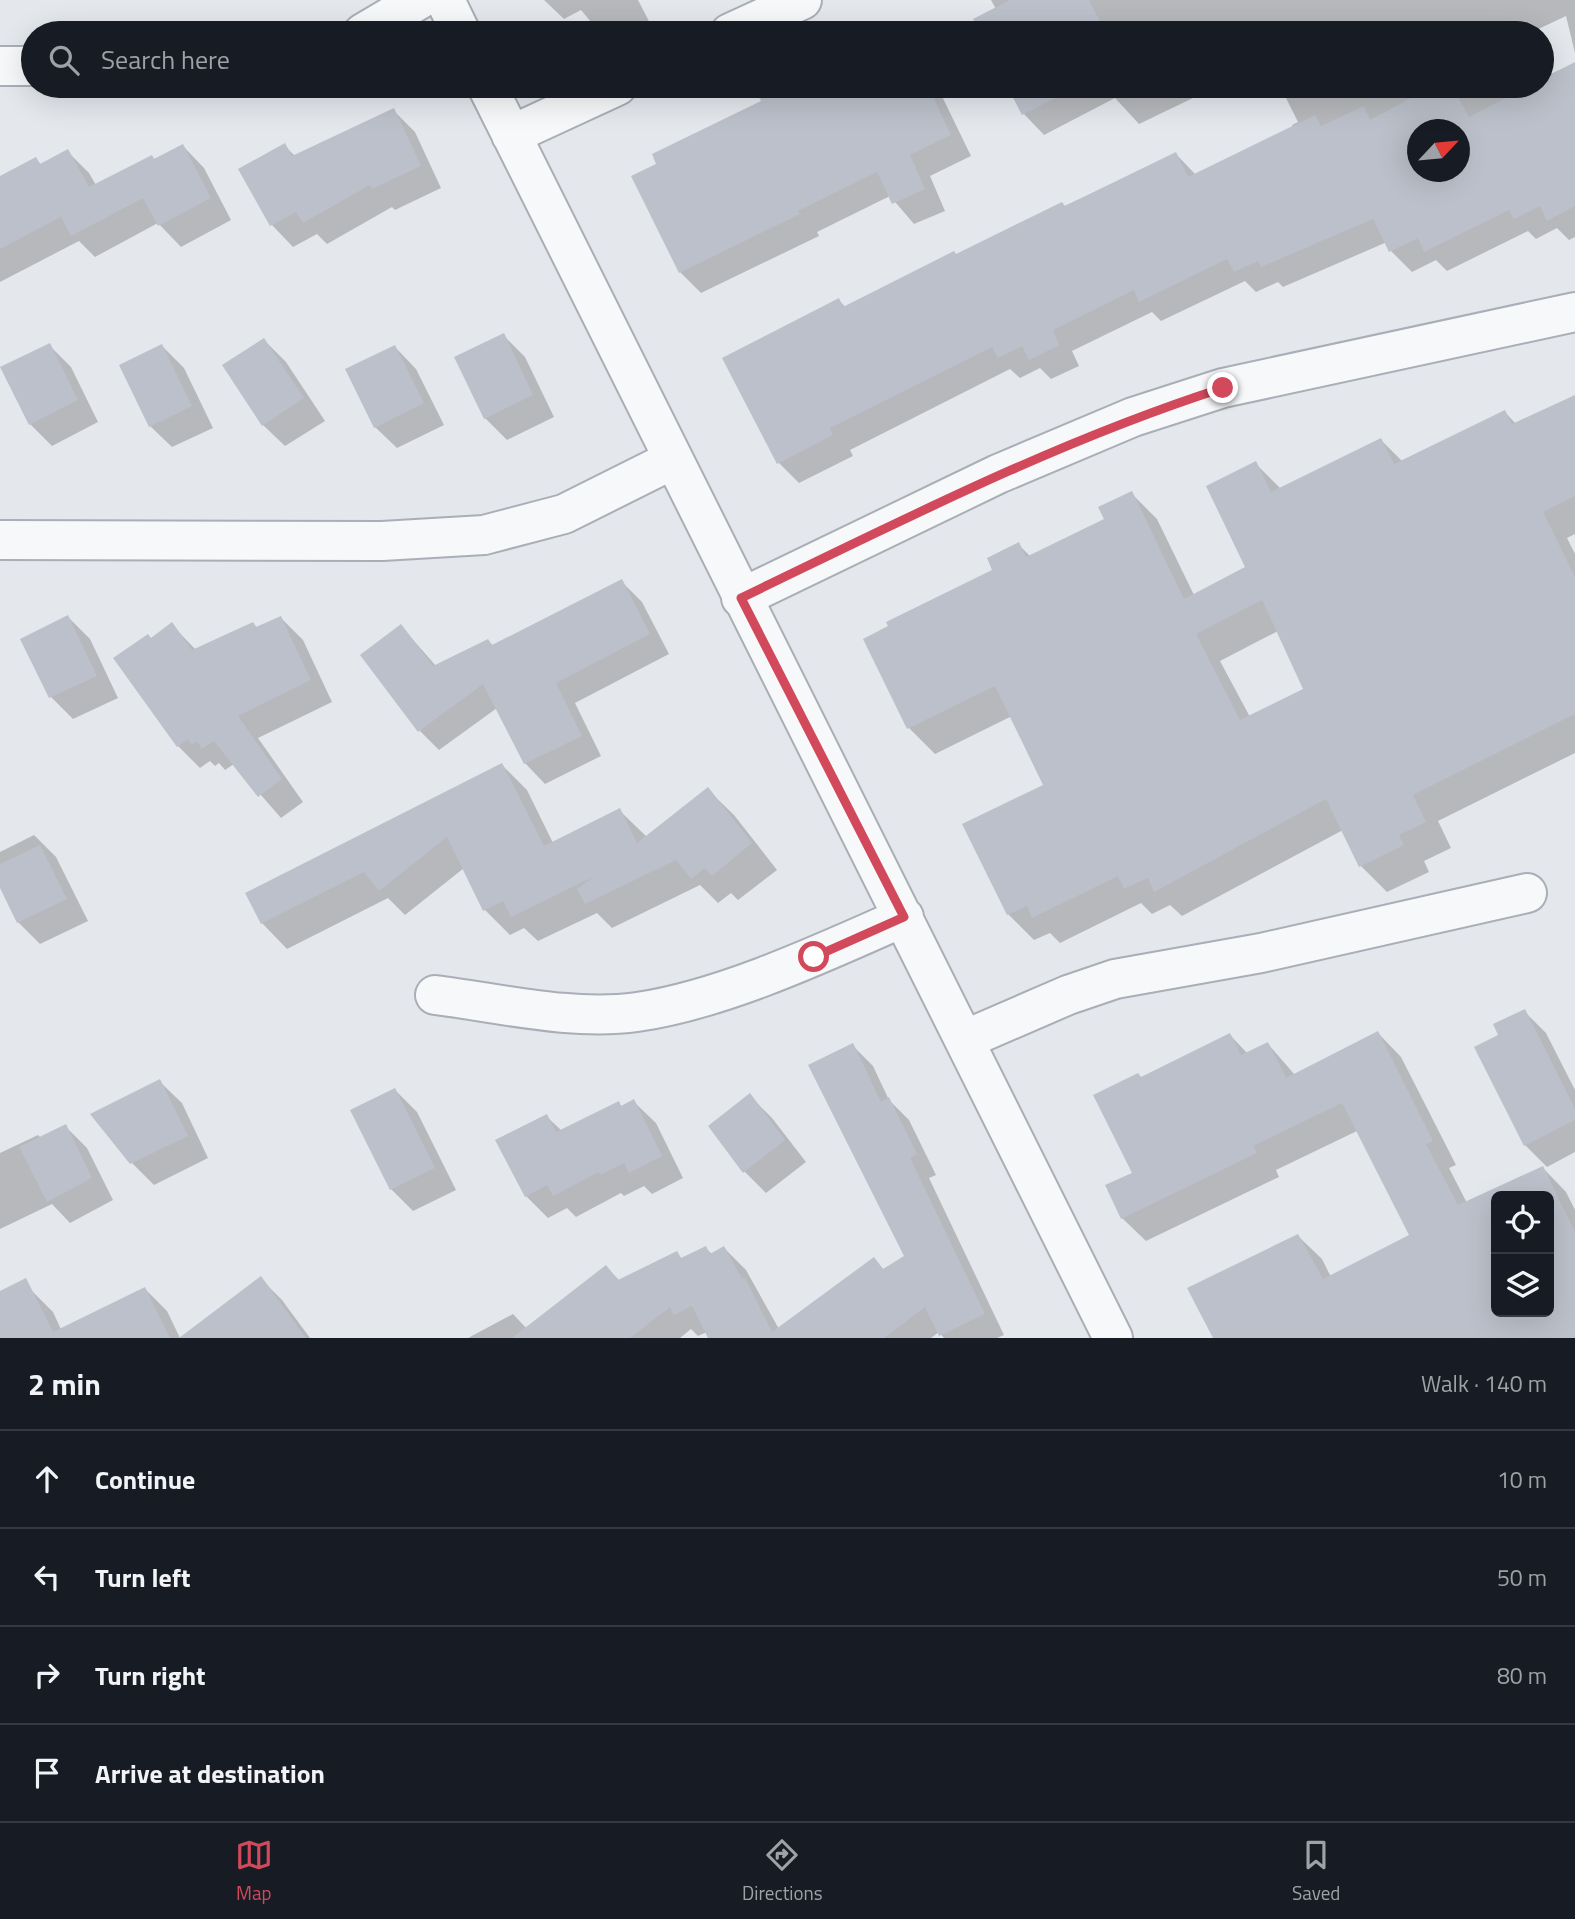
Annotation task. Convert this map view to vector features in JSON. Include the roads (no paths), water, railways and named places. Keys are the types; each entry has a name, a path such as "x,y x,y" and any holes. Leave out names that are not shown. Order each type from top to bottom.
{"street":[{"path":"383,21 419,0"},
{"path":"445,0 455,21"},
{"path":"756,21 802,0"},
{"path":"0,66 21,66"},
{"path":"493,98 1114,1338"},
{"path":"511,135 591,98"},
{"path":"741,598 998,474 1133,417 1223,388 1575,312"},
{"path":"0,540 382,541 484,535 564,514 672,460"},
{"path":"964,1040 1068,995 1115,979 1261,953 1527,893"},
{"path":"435,995 577,1013 637,1012 704,995 814,957 904,917"}]}
